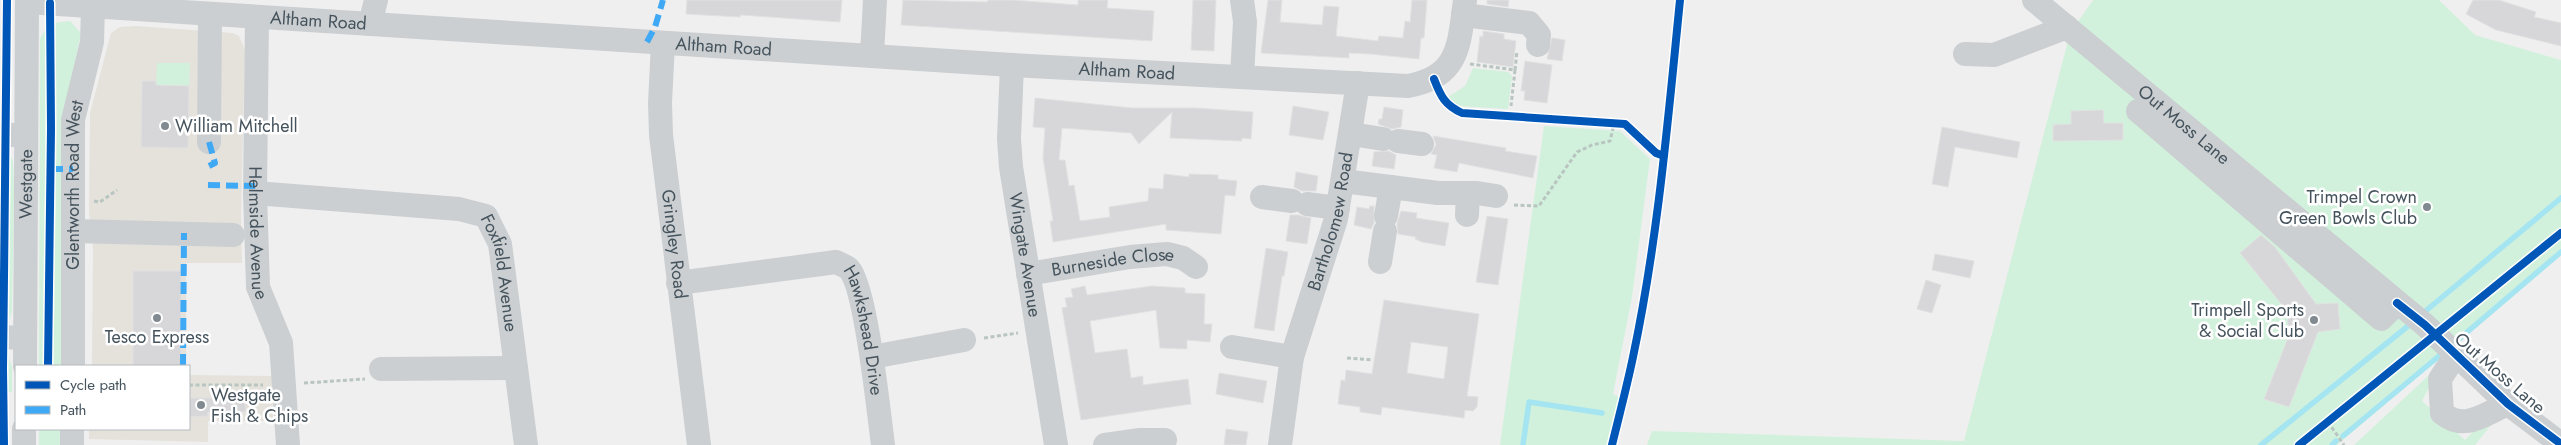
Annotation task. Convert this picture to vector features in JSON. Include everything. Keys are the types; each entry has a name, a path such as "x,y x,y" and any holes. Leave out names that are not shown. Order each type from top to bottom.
{"street":[{"path":"370,24 376,0"},
{"path":"872,55 875,0"},
{"path":"1242,0 1245,22 1242,76"},
{"name":"Out Moss Lane","path":"2034,0 2424,325 2508,404 2561,444"},
{"name":"Altham Road","path":"28,1 93,6 150,5 210,14 1012,64 1408,86 1418,85 1434,79 1455,58 1464,8"},
{"name":"Westgate","path":"25,365 28,1"},
{"name":"Glentworth Road West","path":"73,365 73,120 92,42 93,6"},
{"path":"1464,8 1529,23 1540,36 1538,45"},
{"path":"208,142 210,14"},
{"name":"Helmside Avenue","path":"257,17 255,194 258,287 281,343 288,445"},
{"path":"1965,54 1994,55 2067,27"},
{"name":"Gringley Road","path":"663,43 660,103 661,135 699,445"},
{"name":"Wingate Avenue","path":"1012,64 1009,139 1028,274 1056,445"},
{"name":"Bartholomew Road","path":"1280,445 1292,357 1298,332 1328,248 1338,208 1358,83"},
{"path":"2138,111 2381,319 2400,305"},
{"path":"0,134 26,136"},
{"path":"1351,134 1422,144"},
{"path":"1343,182 1438,193 1468,204 1496,196"},
{"path":"1380,262 1391,187"},
{"name":"Foxfield Avenue","path":"255,194 459,209 486,216 500,244 526,445"},
{"path":"1262,197 1338,208"},
{"path":"73,231 233,235"},
{"name":"Burneside Close","path":"1028,274 1130,257 1167,254 1184,258 1196,267"},
{"name":"Hawkshead Drive","path":"678,283 836,262 850,269 857,285 872,356 883,445"},
{"path":"0,337 25,338"},
{"path":"872,356 964,340"},
{"path":"1232,347 1292,357"},
{"path":"2450,351 2440,380 2442,413 2452,422 2464,423 2508,404"},
{"path":"381,369 516,368"},
{"path":"24,430 24,445"},
{"path":"72,430 72,445"},
{"path":"1105,445 1140,440 1166,440"}],"path":[{"path":"1463,61 1515,70 1511,106"},
{"path":"1605,123 1625,124"},
{"path":"1496,196 1505,203 1539,206 1577,152 1592,145 1610,141 1614,124"},
{"path":"100,202 117,190"},
{"path":"5,194 3,204 5,214"},
{"path":"964,340 1037,331"},
{"path":"1347,358 1373,360"},
{"path":"3,391 5,402"},
{"path":"2320,428 2335,416"},
{"path":"2328,422 2344,445"}],"shaded area":[{"path":"136,26 233,33 239,36 245,50 241,215 242,263 186,263 186,365 92,365 93,249 89,213 90,113 111,33 120,27"},
{"path":"190,375 272,376 273,421 208,421 208,442 89,439 89,430 190,430"}],"green space":[{"path":"2093,0 2439,0 2475,35 2561,60 2561,253 2337,445 1647,445 1652,431 1964,441 2070,33"},
{"path":"70,21 81,33 63,119 64,365 39,365 40,39 48,27 60,22"},
{"path":"157,63 190,63 189,86 156,85"},
{"path":"1473,68 1508,72 1512,76 1508,109 1456,106 1449,101 1448,97 1465,86"},
{"path":"1544,126 1620,131 1650,159 1632,297 1613,394 1620,397 1607,445 1500,445"},
{"path":"9,152 13,161 14,193 12,311 9,320"},
{"path":"8,356 12,367 12,392 8,392"},
{"path":"2443,362 2422,401 2465,440 2486,418 2496,419 2475,445 2354,445"},
{"path":"39,430 64,430 64,445 39,445"}],"building":[{"path":"687,0 842,0 840,22 741,15 740,17 686,14"},
{"path":"903,0 987,2 988,0 1012,0 1078,5 1078,0 1108,0 1107,8 1154,11 1152,41 901,25"},
{"path":"1193,0 1216,0 1214,51 1191,50"},
{"path":"1268,0 1282,0 1280,22 1322,25 1324,6 1339,7 1336,36 1378,41 1379,36 1403,38 1405,21 1410,22 1412,0 1427,0 1424,38 1421,38 1419,59 1349,53 1349,58 1261,53"},
{"path":"1487,0 1509,0 1508,7 1487,4"},
{"path":"2473,0 2499,0 2536,12 2534,17 2561,23 2561,46 2496,30 2466,14"},
{"path":"1483,31 1504,34 1504,39 1516,41 1513,67 1477,62 1480,36 1483,37"},
{"path":"1552,38 1565,40 1562,61 1547,59"},
{"path":"1525,61 1552,65 1547,103 1524,100 1525,91 1521,91"},
{"name":"William Mitchell","path":"142,81 156,81 156,85 189,86 188,148 141,147"},
{"path":"1035,98 1132,108 1196,108 1253,112 1251,139 1242,138 1242,141 1170,138 1172,112 1139,144 1131,133 1062,128 1059,160 1065,160 1069,186 1074,185 1080,221 1110,217 1109,207 1148,201 1149,188 1163,189 1164,174 1189,177 1189,174 1218,175 1218,179 1237,181 1235,196 1225,195 1221,234 1166,230 1166,224 1053,242 1050,221 1053,221 1043,158 1045,128 1033,127"},
{"path":"1293,106 1329,112 1323,140 1289,135"},
{"path":"1384,107 1403,110 1401,127 1392,129 1378,124 1379,119 1382,119"},
{"path":"2103,110 2104,123 2123,123 2123,140 2053,141 2053,125 2071,124 2071,111"},
{"path":"1942,127 2020,142 2017,158 1955,147 1948,187 1932,184"},
{"path":"1433,136 1506,148 1505,151 1537,156 1533,178 1459,163 1457,172 1434,168 1437,155 1431,154 1436,145"},
{"path":"1389,151 1396,155 1394,169 1372,166 1374,152"},
{"path":"1296,172 1318,176 1316,191 1302,191 1294,187"},
{"path":"1370,206 1374,206 1374,223 1371,229 1354,225 1357,207 1369,209"},
{"path":"1401,211 1417,213 1416,218 1449,223 1445,246 1422,242 1415,239 1416,237 1398,234 1397,224"},
{"path":"1290,215 1311,218 1307,244 1286,241"},
{"path":"1487,216 1508,219 1498,285 1476,282"},
{"name":"Trimpell Sports & Social Club","path":"2261,235 2275,247 2316,304 2338,303 2340,329 2318,332 2289,407 2264,399 2289,335 2287,311 2240,253"},
{"path":"1266,248 1288,252 1284,276 1282,276 1274,331 1254,328"},
{"path":"1935,254 1974,261 1970,278 1932,270"},
{"name":"Tesco Express","path":"133,271 181,271 181,365 133,365"},
{"path":"1926,280 1941,285 1932,313 1917,309"},
{"path":"1085,286 1087,295 1152,286 1185,288 1185,293 1205,294 1204,324 1212,324 1210,342 1187,340 1187,349 1160,348 1156,310 1090,321 1095,353 1127,349 1131,378 1143,376 1143,385 1188,379 1191,404 1081,420 1062,308 1067,307 1065,298 1073,297 1071,289"},
{"path":"1384,300 1479,314 1467,396 1478,397 1477,407 1473,411 1465,410 1464,418 1382,407 1381,415 1360,412 1360,407 1338,404 1341,380 1345,381 1346,370 1372,374","holes":["1411,342 1448,347 1444,379 1407,373"]},
{"path":"1219,373 1267,381 1263,403 1216,394"},
{"path":"190,398 245,398 246,412 208,412 208,416 190,417"},
{"path":"1226,429 1248,432 1246,445 1224,445"}],"waterway":[{"path":"2422,314 2561,198"},
{"path":"2452,345 2561,252"},
{"path":"2261,445 2413,322"},
{"path":"2343,436 2445,351"},
{"path":"1523,445 1529,402 1602,413"},
{"path":"2332,445 2336,441"}],"marked path":[{"path":"647,42 655,27 663,0"},
{"path":"209,142 215,163 209,166"},
{"path":"51,169 73,169"},
{"path":"208,185 255,186"},
{"path":"183,365 184,233"}],"cycle path":[{"path":"4,445 3,369 7,0"},
{"path":"1612,445 1642,313 1656,224 1680,0"},
{"path":"48,365 51,129 50,3"},
{"path":"1434,79 1444,100 1451,107 1462,113 1625,124 1656,153 1664,156"},
{"path":"2299,445 2561,233"},
{"path":"2397,303 2425,325 2508,404 2561,444"}],"place":[{"name":"William Mitchell","path":"165,126"},
{"name":"Trimpel Crown Green Bowls Club","path":"2427,207"},
{"name":"Tesco Express","path":"157,318"},
{"name":"Trimpell Sports & Social Club","path":"2314,320"},
{"name":"Westgate Fish & Chips","path":"201,405"}]}
